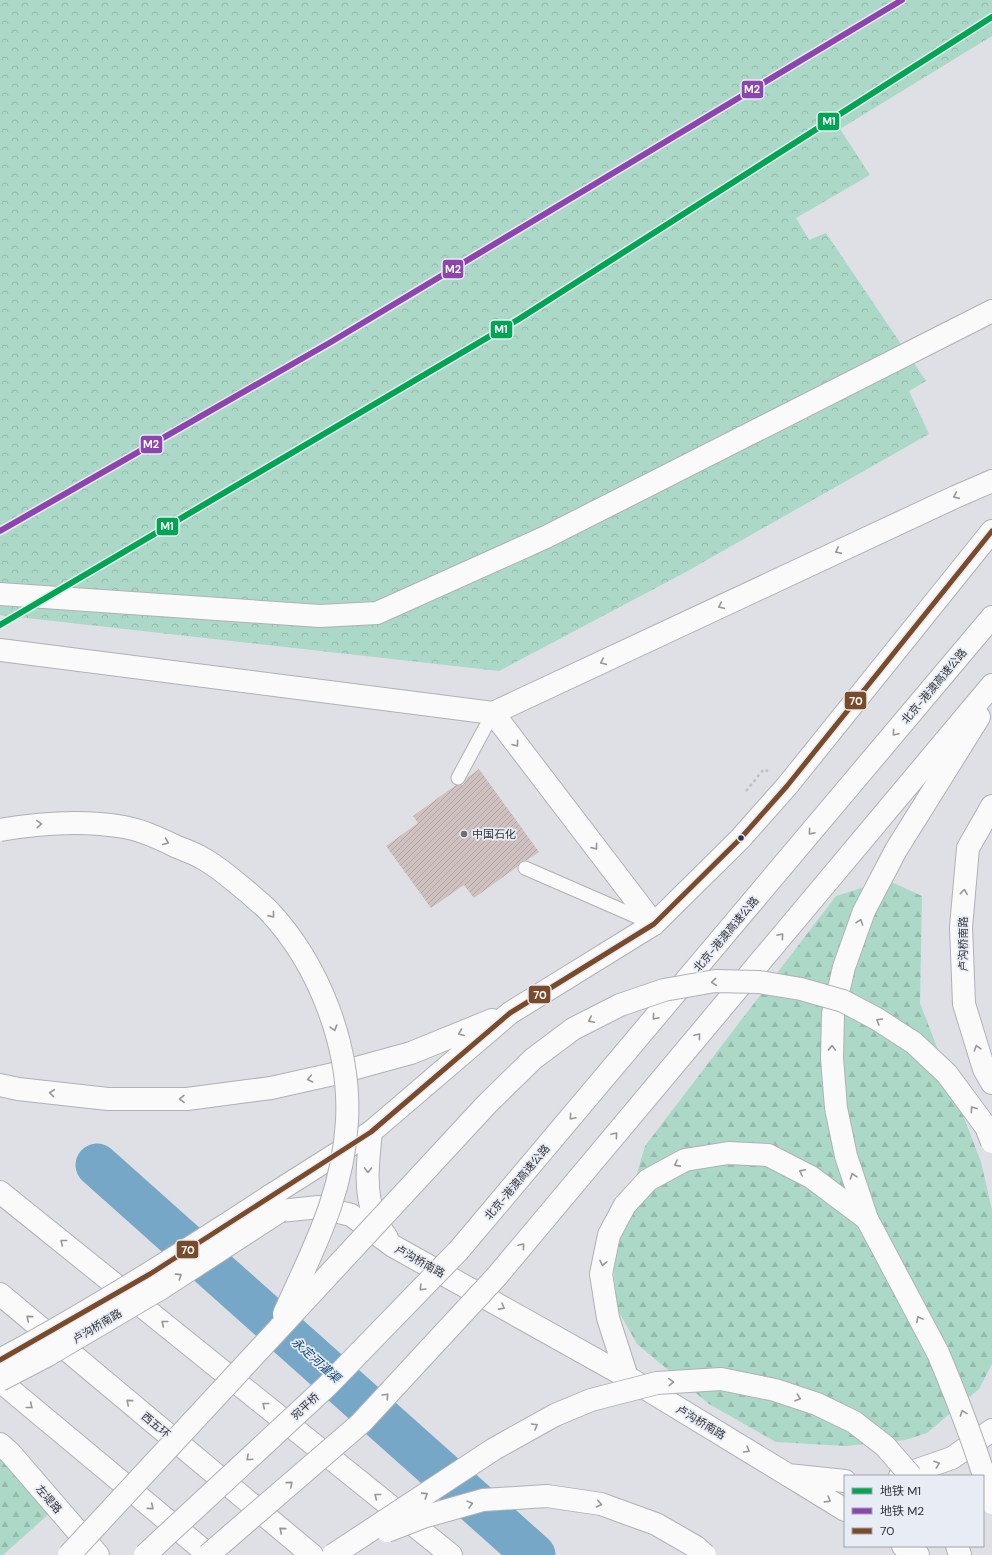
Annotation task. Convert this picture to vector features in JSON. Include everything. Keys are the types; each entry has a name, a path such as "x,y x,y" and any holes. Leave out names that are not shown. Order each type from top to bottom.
{"main road":[{"path":"0,594 320,616 377,613 546,537 992,311"},
{"path":"0,650 493,713 992,481"},
{"name":"卢沟桥南路","path":"0,1380 48,1355 160,1289 371,1132 510,1013 654,924 740,839 787,786 992,530"},
{"name":"北京-港澳高速公路","path":"459,1250 992,617"},
{"path":"0,1380 208,1555 361,1423 497,1276 992,685"},
{"path":"992,697 896,850 864,911 844,967 833,1014 832,1058 836,1108 846,1156 867,1219 938,1353 962,1408 984,1471 992,1503"},
{"path":"493,713 654,924"},
{"name":"卢沟桥南路","path":"992,806 968,848 961,927 964,1004 984,1069 992,1084"},
{"path":"0,830 31,824 82,823 125,827 162,840 202,858 231,879 268,910 290,938 309,967 326,1002 338,1040 347,1084 347,1121 342,1169 328,1214 276,1332"},
{"path":"69,1555 487,1104 533,1059 573,1029 620,1005 664,990 715,981 759,982 801,989 843,1001 877,1019 914,1043 947,1074 986,1127 992,1142"},
{"path":"0,1085 18,1089 108,1099 187,1099 271,1088 338,1074 412,1053 510,1013"},
{"path":"371,1132 367,1168 368,1192 374,1217 392,1246"},
{"path":"627,1377 608,1318 601,1274 609,1235 625,1205 648,1180 685,1160 728,1153 768,1155 811,1177 867,1219"},
{"path":"0,1192 451,1555"},
{"name":"卢沟桥南路","path":"0,1360 275,1203 319,1206 351,1215 392,1246 627,1377 788,1475 844,1481"},
{"name":"宛平桥","path":"145,1555 326,1386 459,1250"},
{"name":"西五环","path":"0,1294 312,1555"},
{"path":"337,1552 494,1450 555,1415 591,1400 657,1383 721,1379 775,1390 817,1404 854,1422 885,1446 910,1475"},
{"path":"903,1475 952,1458 992,1430"},
{"name":"左堤路","path":"0,1444 11,1454 98,1555"},
{"path":"788,1475 844,1509"},
{"path":"337,1552 423,1517 483,1500 547,1496 601,1504 656,1524 696,1547 705,1555"},
{"path":"905,1547 918,1555"}],"lane":[{"path":"458,778 493,713"},
{"path":"525,868 654,924"}],"green space":[{"path":"0,0 992,0 992,36 840,129 870,175 796,218 809,240 826,233 926,381 909,391 929,434 684,573 499,671 0,615"},
{"path":"887,880 922,896 920,1003 981,1162 992,1210 992,1364 979,1389 927,1433 905,1440 846,1446 776,1442 709,1404 637,1344 616,1307 613,1256 645,1146 836,896"},
{"path":"0,1458 51,1512 3,1555 0,1555"}],"building":[{"name":"中国石化","path":"479,769 539,852 527,860 521,861 517,867 474,898 464,885 431,908 386,846 418,823 413,816 456,785 463,785 468,777"}],"waterway":[{"name":"永定河灌渠","path":"97,1165 534,1555"}],"metro line":[{"name":"M2","path":"0,531 331,342 902,0"},
{"name":"M1","path":"0,625 519,319 992,17"}],"transit line":[{"name":"70","path":"0,1360 150,1274 371,1132 510,1013 654,924 740,839 787,786 992,531"}],"place":[{"name":"中国石化","path":"464,834"}]}
